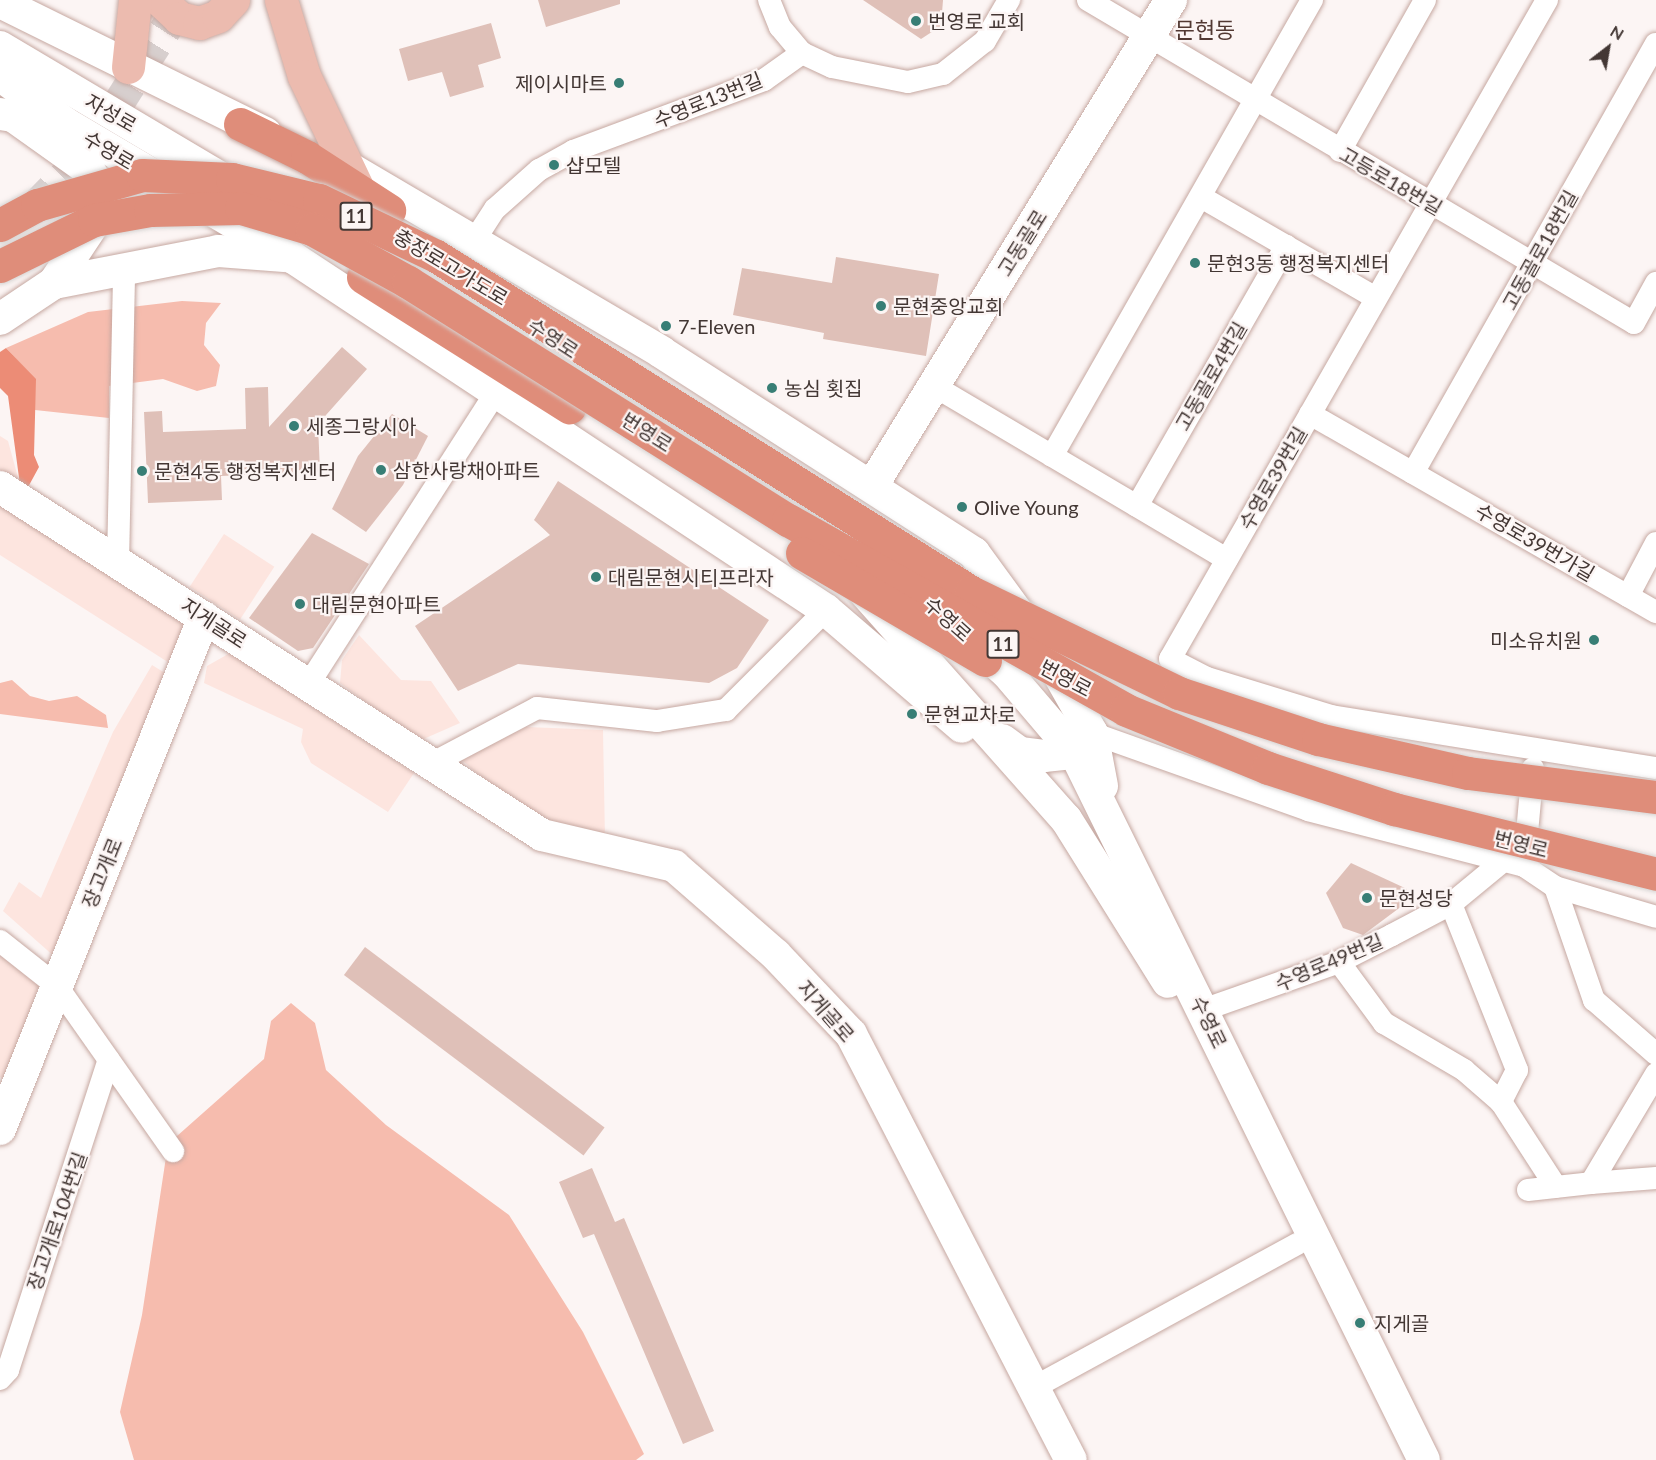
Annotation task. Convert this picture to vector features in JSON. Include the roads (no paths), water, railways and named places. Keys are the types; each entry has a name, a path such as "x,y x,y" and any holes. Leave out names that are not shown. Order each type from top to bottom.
{"highway":[{"path":"240,124 352,177 389,210 1179,693"},
{"name":"충장로고가도로","path":"6,229 37,205 142,175 232,179 319,200 436,256 674,406"},
{"name":"충장로고가도로","path":"0,266 94,220 150,210 241,208 312,229 408,282"},
{"path":"363,277 877,600 974,654 1126,710"},
{"name":"번영로","path":"408,282 788,520 1126,710 1268,768 1394,809 1656,874"},
{"name":"번영로","path":"674,406 971,592 1179,693 1318,740 1468,773 1656,797"}],"main road":[{"path":"0,319 54,283 103,210 121,158 135,0"},
{"path":"160,0 179,18 199,23 218,16 232,0"},
{"path":"281,0 304,76 352,177 474,241 872,486 974,553 1039,642 1084,743 1020,753 981,724"},
{"name":"고동골로","path":"872,486 1171,0"},
{"path":"0,2 128,67"},
{"name":"자성로","path":"0,47 222,178"},
{"name":"수영로","path":"128,67 240,124 404,246 769,477 871,550 1084,743 1108,816 1424,1460"},
{"name":"수영로","path":"0,75 121,158 292,257 826,610 1080,839"},
{"path":"0,114 13,116 89,170 100,189 103,210"},
{"path":"222,178 363,277"},
{"name":"수영로","path":"222,178 430,275 665,431 830,553 1080,839 1162,972 1404,1460"},
{"path":"54,283 124,273 218,251 292,257 363,277"},
{"name":"지게골로","path":"0,487 542,835 674,867 776,955 851,1034 1071,1460"},
{"name":"장고개로","path":"0,1129 204,617"}],"street":[{"path":"769,0 780,27 802,53 832,67 908,82 943,74 985,40 1009,0"},
{"name":"고등로18번길","path":"1088,0 1148,38 1634,323 1656,283"},
{"path":"1052,456 1312,0"},
{"path":"1340,151 1425,0"},
{"name":"수영로39번길","path":"1534,752 1331,716 1207,678 1170,659 1547,0"},
{"name":"고동골로18번길","path":"1413,473 1656,44"},
{"name":"수영로13번길","path":"474,241 495,209 539,170 573,152 764,80 802,53"},
{"path":"1201,197 1376,298"},
{"name":"고동골로4번길","path":"1137,506 1286,246"},
{"path":"118,563 125,404 124,273"},
{"path":"933,386 1227,559"},
{"path":"308,685 496,392"},
{"name":"수영로39번가길","path":"1310,414 1656,612"},
{"path":"1628,596 1656,543"},
{"path":"431,764 537,708 657,721 726,710 826,610"},
{"path":"1084,743 1308,810 1513,864 1555,887 1656,917"},
{"path":"1513,864 1534,752 1656,768"},
{"name":"수영로49번길","path":"1203,1010 1339,962 1451,904 1513,864"},
{"path":"1555,887 1594,1000 1656,1054"},
{"path":"1451,904 1516,1070 1501,1102"},
{"path":"0,941 57,986 173,1151"},
{"path":"1339,962 1384,1023 1464,1070 1501,1102 1556,1187"},
{"name":"장고개로104번길","path":"0,1379 8,1370 109,1060"},
{"path":"1591,1183 1656,1074"},
{"path":"1528,1190 1656,1178"},
{"path":"1033,1388 1297,1244"}],"tunnel":[{"path":"30,212 87,153 184,0"}],"place":[{"name":"번영로 교회","path":"916,21"},
{"name":"제이시마트","path":"619,83"},
{"name":"샵모텔","path":"554,165"},
{"name":"문현3동 행정복지센터","path":"1195,263"},
{"name":"문현중앙교회","path":"881,306"},
{"name":"7-Eleven","path":"666,326"},
{"name":"농심 횟집","path":"772,388"},
{"name":"세종그랑시아","path":"294,426"},
{"name":"삼한사랑채아파트","path":"381,470"},
{"name":"문현4동 행정복지센터","path":"142,471"},
{"name":"Olive Young","path":"962,507"},
{"name":"대림문현시티프라자","path":"596,577"},
{"name":"대림문현아파트","path":"300,604"},
{"name":"미소유치원","path":"1594,640"},
{"name":"문현교차로","path":"912,714"},
{"name":"문현성당","path":"1367,898"},
{"name":"지게골","path":"1360,1323"}],"district":[{"name":"문현동","path":"1205,30"}]}
